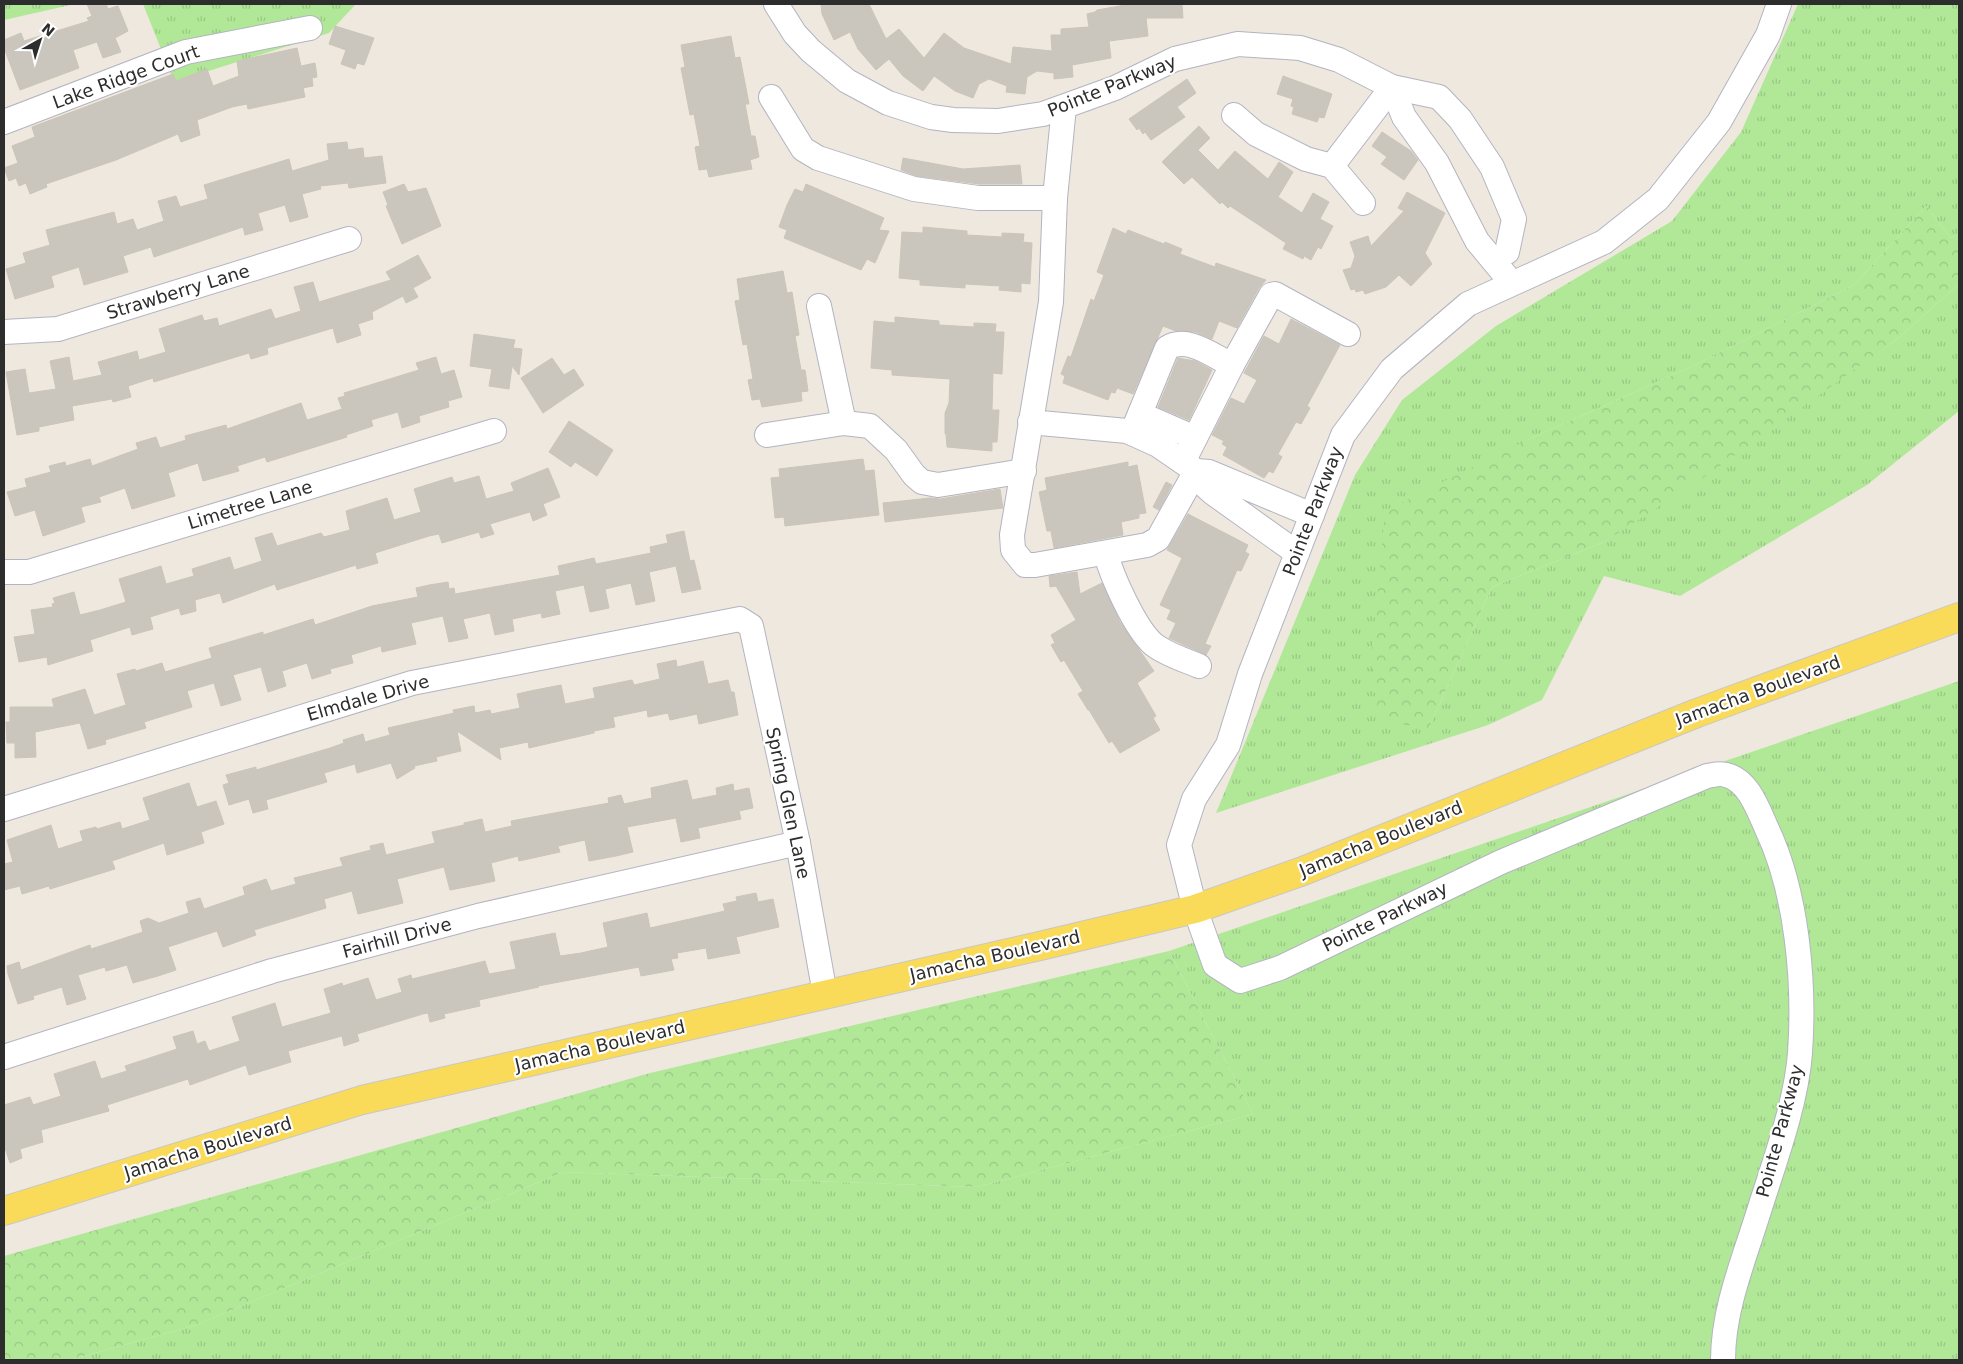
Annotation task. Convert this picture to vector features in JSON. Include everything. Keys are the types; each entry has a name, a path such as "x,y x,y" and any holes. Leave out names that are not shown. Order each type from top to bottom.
{"main road":[{"name":"Jamacha Boulevard","path":"4,1211 362,1100 1195,909 1303,871 1697,713 1959,618"}],"street":[{"name":"Pointe Parkway","path":"776,4 796,34 828,67 867,93 909,111 953,120 986,122 1020,119 1064,107 1115,88 1175,59 1238,44 1300,48 1338,60 1392,87 1440,97 1460,119 1493,200 1507,252 1512,282 1468,304 1392,369 1343,435 1250,674 1228,745 1194,799 1179,845 1195,909 1215,965 1240,981 1280,968 1501,862 1707,776 1725,774 1740,781 1754,802 1772,840 1792,902 1800,989 1800,1054 1790,1108 1727,1314 1723,1360"},
{"path":"1392,87 1404,116 1437,163 1477,240 1512,282 1604,242 1658,199 1719,122 1768,35 1779,4"},
{"name":"Lake Ridge Court","path":"4,122 186,52 310,28"},
{"path":"1332,166 1392,87"},
{"path":"771,97 803,150 818,158 914,189 978,198 1055,198"},
{"path":"1064,107 1055,198 1050,302 1030,422 1024,471 1012,535 1013,550 1018,559 1025,565 1106,554 1147,545 1158,539 1190,466 1195,438 1232,365 1271,295 1275,294 1348,334"},
{"path":"1234,115 1256,134 1306,159 1332,166 1363,203"},
{"name":"Strawberry Lane","path":"4,332 58,329 349,240"},
{"path":"819,306 844,423"},
{"path":"1136,423 1167,348 1174,343 1189,344 1232,365"},
{"path":"1030,422 1136,423 1195,438"},
{"path":"768,435 844,423 870,426 896,450 914,476 922,482 938,485 1024,471"},
{"path":"1136,423 1158,445 1190,466 1209,472 1312,515"},
{"name":"Limetree Lane","path":"4,572 29,572 494,431"},
{"path":"1190,466 1208,488 1297,553"},
{"path":"1236,510 1246,488"},
{"path":"1106,554 1110,569 1145,635 1154,645 1199,666"},
{"name":"Elmdale Drive","path":"4,809 412,683 740,619"},
{"name":"Spring Glen Lane","path":"740,619 751,626 798,843 825,994"},
{"name":"Fairhill Drive","path":"4,1057 291,966 478,916 798,843"}],"green space":[{"path":"4,4 75,4 4,20"},
{"path":"143,4 356,4 329,33 174,82"},
{"path":"1798,4 1959,4 1959,235 1951,238 1926,206 1854,285 1691,367 1527,440 1429,728 1492,587 1604,542 1896,340 1959,284 1959,411 1867,485 1680,596 1604,576 1542,700 1488,725 1216,813 1355,475 1402,400 1496,326 1672,221 1741,132"},
{"path":"1926,206 1951,238 1959,235 1959,284 1896,340 1706,476 1604,542 1492,587 1429,728 1379,721 1371,664 1385,511 1527,440 1691,367 1854,285"},
{"path":"1959,681 1959,1360 70,1360 196,1325 563,1172 977,1187 1253,1114 1169,951"},
{"path":"1169,951 1253,1114 977,1187 563,1172 196,1325 70,1360 4,1360 4,1256 650,1073"}],"building":[{"path":"87,4 106,4 108,9 118,6 128,31 115,38 121,52 103,58 97,42 73,50 79,68 20,90 4,48 4,40 21,33 24,41 89,21 87,18 92,16"},
{"path":"821,4 869,4 886,39 899,29 924,58 944,33 964,48 1011,64 1013,47 1052,51 1051,35 1061,35 1061,29 1089,27 1087,14 1097,10 1131,4 1182,4 1183,18 1146,18 1148,36 1109,41 1111,58 1072,65 1073,77 1054,79 1054,73 1037,71 1027,77 1025,94 1006,92 1007,86 989,79 979,84 973,98 955,91 934,76 923,91 903,76 889,59 876,70 858,49 850,32 834,40 822,14"},
{"path":"335,26 374,38 364,65 357,63 355,69 341,64 346,50 329,44"},
{"path":"731,36 735,58 740,57 749,104 745,104 751,136 755,136 759,157 750,160 752,169 709,177 707,169 699,170 695,147 700,146 694,114 690,115 681,68 685,67 681,45"},
{"path":"297,48 301,66 315,63 317,77 312,78 313,86 303,88 305,97 248,109 247,104 232,107 197,120 200,135 181,142 178,134 116,160 46,184 47,187 30,194 26,183 19,186 16,178 9,181 4,168 18,163 12,146 35,137 32,127 173,74 176,81 207,69 213,86 239,76 237,61"},
{"path":"1283,76 1332,94 1324,118 1319,117 1317,122 1292,114 1294,107 1291,106 1293,99 1277,94"},
{"path":"1187,79 1196,93 1177,107 1185,117 1151,140 1145,132 1143,134 1139,128 1137,130 1129,119"},
{"path":"1199,126 1210,138 1198,150 1218,170 1235,151 1268,179 1279,162 1293,172 1278,197 1302,213 1313,193 1329,202 1320,219 1333,226 1321,249 1318,247 1311,260 1304,256 1303,259 1283,249 1286,243 1230,206 1228,208 1222,202 1220,204 1192,177 1184,184 1162,162"},
{"path":"1382,132 1411,151 1418,160 1404,180 1381,164 1387,157 1372,146"},
{"path":"347,142 348,150 363,148 364,158 382,156 386,183 349,188 348,183 320,186 321,189 302,194 308,217 290,222 285,205 258,213 263,230 245,235 243,227 154,257 151,247 123,256 128,272 84,285 79,267 51,276 54,287 15,299 6,269 26,263 23,253 50,245 46,230 114,212 117,224 133,219 137,230 164,221 158,201 176,196 180,207 208,199 204,185 289,159 292,171 329,160 327,144"},
{"path":"903,158 963,169 1020,165 1022,184 979,184 917,176 901,170"},
{"path":"404,184 408,192 426,188 441,226 402,244 386,206 388,205 383,192"},
{"path":"806,184 884,218 879,230 889,231 875,263 867,259 861,270 784,238 787,230 779,227 787,205 795,189 803,192"},
{"path":"1407,192 1445,213 1425,253 1432,264 1411,286 1399,275 1386,287 1365,294 1363,290 1356,292 1355,289 1351,290 1343,270 1351,268 1355,256 1350,242 1368,236 1371,246 1404,211 1398,208"},
{"path":"923,227 967,231 967,235 1002,237 1002,233 1024,234 1023,242 1032,243 1030,284 1021,283 1021,292 999,290 1000,286 965,284 965,288 920,285 920,280 899,278 902,232 923,233"},
{"path":"1113,228 1126,234 1128,230 1164,244 1165,242 1182,249 1180,254 1215,267 1216,263 1266,280 1259,288 1237,328 1219,321 1212,339 1196,332 1176,331 1163,326 1133,394 1117,388 1115,393 1111,392 1108,400 1063,383 1065,376 1061,374 1068,356 1071,357 1091,299 1094,301 1104,275 1097,272"},
{"path":"418,255 431,278 413,288 418,297 406,303 403,296 372,312 373,319 358,324 361,335 337,343 333,328 267,348 268,354 251,359 249,353 154,382 153,378 128,386 131,397 113,402 112,399 72,406 74,420 39,427 39,431 17,435 6,372 25,369 29,393 56,389 50,361 69,357 73,381 102,375 98,362 137,351 139,360 166,352 159,329 202,315 204,321 217,318 219,326 271,309 275,319 301,311 294,287 313,282 319,302 391,280 386,272"},
{"path":"783,271 787,293 792,292 799,335 795,336 801,370 805,370 808,391 801,392 802,401 762,407 760,399 752,400 748,380 753,379 747,344 743,345 735,301 740,300 737,279"},
{"path":"895,317 939,321 939,325 974,327 974,323 996,324 995,332 1004,332 1002,374 993,373 992,410 999,410 997,442 992,442 992,451 947,447 945,413 949,403 950,379 892,375 892,370 871,368 874,321 895,323"},
{"path":"1291,319 1340,345 1307,406 1310,408 1301,424 1296,422 1278,454 1282,457 1273,473 1269,471 1264,478 1223,455 1227,447 1222,444 1224,441 1212,435 1231,398 1244,404 1257,380 1244,373 1264,336 1279,344"},
{"path":"474,334 515,340 513,348 522,349 519,375 512,366 509,389 489,386 492,369 470,366"},
{"path":"436,357 441,374 454,370 462,397 448,401 449,407 419,416 420,422 402,428 398,412 371,420 373,426 346,435 347,437 267,462 265,457 237,466 239,471 203,481 198,463 168,473 175,496 132,509 125,488 99,497 101,502 81,507 85,522 43,536 35,510 15,516 7,492 27,487 25,479 51,472 49,466 65,462 66,466 90,459 92,466 138,449 136,443 156,437 160,448 186,440 185,436 226,425 227,429 301,403 307,420 342,409 338,398 345,396 344,393 419,370 416,363"},
{"path":"552,358 564,375 574,369 584,385 543,413 521,378"},
{"path":"1178,358 1195,361 1212,370 1189,420 1158,407"},
{"path":"569,421 613,450 597,476 575,462 571,467 549,452"},
{"path":"863,459 865,471 874,470 879,515 785,526 784,517 775,518 771,478 780,477 779,469"},
{"path":"1128,462 1128,467 1137,465 1146,513 1139,514 1139,518 1121,522 1123,535 1054,548 1051,531 1047,531 1039,492 1047,490 1045,478"},
{"path":"548,468 560,497 543,504 547,515 533,521 530,512 490,524 494,534 481,538 479,532 442,543 439,534 429,536 375,553 378,563 357,569 356,565 277,590 275,584 223,603 220,593 195,600 196,611 181,615 179,608 150,617 153,629 132,635 130,627 90,640 93,651 48,665 47,657 19,662 14,637 35,634 31,610 53,607 52,604 55,603 53,598 74,592 80,615 100,610 126,602 119,579 161,566 166,584 194,576 192,569 230,557 234,570 262,561 255,538 272,533 277,546 321,533 324,537 350,530 346,511 387,498 394,520 421,512 414,489 452,477 454,483 479,476 486,499 514,491 511,483"},
{"path":"1166,482 1172,485 1159,510 1153,507"},
{"path":"1000,489 1003,508 885,522 883,503 930,498 940,499"},
{"path":"1188,514 1248,545 1245,552 1249,554 1241,571 1237,570 1205,644 1211,646 1206,655 1169,638 1176,623 1167,619 1171,610 1160,605 1182,558 1167,550"},
{"path":"684,531 690,561 694,560 701,589 682,593 676,566 649,572 655,601 636,605 631,583 605,589 609,608 590,612 584,585 555,591 560,614 542,618 541,613 512,619 514,631 495,635 490,613 463,619 468,638 449,642 443,616 411,623 416,644 382,652 381,646 351,655 353,663 330,669 331,673 312,679 307,663 282,671 286,686 268,692 261,667 233,675 241,700 221,706 214,683 187,691 192,707 144,722 146,728 105,740 106,744 88,749 80,723 35,732 36,757 15,758 15,743 7,743 6,722 10,722 10,707 54,707 52,699 85,689 94,715 126,705 117,674 135,669 136,671 162,663 165,672 212,658 209,648 263,632 263,635 313,619 315,625 372,606 418,597 416,588 429,585 448,582 449,589 454,588 455,594 560,575 558,566 594,558 596,564 651,553 650,547 668,543 666,535"},
{"path":"1077,572 1080,594 1102,583 1120,622 1154,671 1137,683 1156,716 1153,718 1160,730 1120,753 1112,741 1109,743 1078,694 1083,691 1064,660 1061,662 1051,645 1055,643 1051,635 1076,620 1056,586 1050,587 1049,576"},
{"path":"676,660 677,667 703,661 708,684 728,680 731,692 734,692 738,715 699,724 697,714 670,720 668,713 648,717 647,710 613,717 615,727 594,731 594,733 529,748 528,742 499,748 501,760 457,731 461,751 436,757 437,761 414,766 415,768 397,779 391,763 357,773 355,764 324,773 327,782 266,800 268,809 253,813 249,799 229,805 223,785 229,783 226,775 256,767 256,770 330,748 344,743 343,740 363,734 365,742 390,735 388,728 454,713 453,710 474,706 475,713 490,710 491,714 520,708 517,694 561,685 565,704 595,698 593,688 632,680 634,685 660,679 657,664"},
{"path":"687,780 692,800 717,795 716,788 733,784 734,791 749,788 753,808 739,811 741,819 698,828 700,838 681,842 676,818 627,827 633,852 616,856 589,861 585,840 558,846 560,852 519,861 518,856 491,863 495,881 476,885 450,890 444,867 397,879 403,903 358,914 352,891 324,899 326,908 254,930 256,935 223,947 217,931 168,947 176,970 158,976 133,983 127,965 106,971 105,967 78,975 86,999 67,1005 62,987 33,996 34,999 18,1004 8,974 7,966 19,962 21,970 90,945 91,949 143,932 140,921 148,918 159,923 189,913 186,902 200,898 204,909 245,895 243,887 266,879 271,891 296,884 294,878 343,866 340,858 371,850 370,846 383,843 386,855 435,843 432,832 464,825 464,823 482,819 485,832 512,826 511,821 609,803 608,798 621,795 624,804 652,798 651,788"},
{"path":"189,783 197,807 216,801 224,824 201,832 204,843 167,855 164,843 112,861 115,869 50,889 49,886 22,894 20,886 4,890 4,864 13,862 7,840 51,825 58,849 83,841 80,831 96,827 97,829 120,822 122,829 150,820 143,798"},
{"path":"756,893 758,902 773,899 779,927 736,937 740,953 708,959 706,948 677,953 678,958 671,959 674,970 641,976 639,967 538,986 479,1000 480,1006 444,1014 445,1018 430,1022 428,1013 357,1034 359,1041 344,1046 342,1036 288,1051 291,1062 249,1075 246,1065 190,1085 188,1079 107,1105 109,1111 41,1130 43,1142 20,1149 22,1158 10,1163 4,1145 4,1105 30,1097 33,1105 61,1096 54,1074 95,1061 101,1079 127,1071 125,1066 177,1049 173,1037 193,1031 197,1044 205,1041 209,1051 240,1041 232,1017 275,1003 282,1027 331,1013 324,989 342,983 343,986 368,978 376,1000 402,992 398,979 411,975 412,979 485,961 489,974 516,969 510,942 555,933 560,956 581,953 608,947 603,923 647,913 650,928 725,911 723,904 737,901 736,897"}]}
